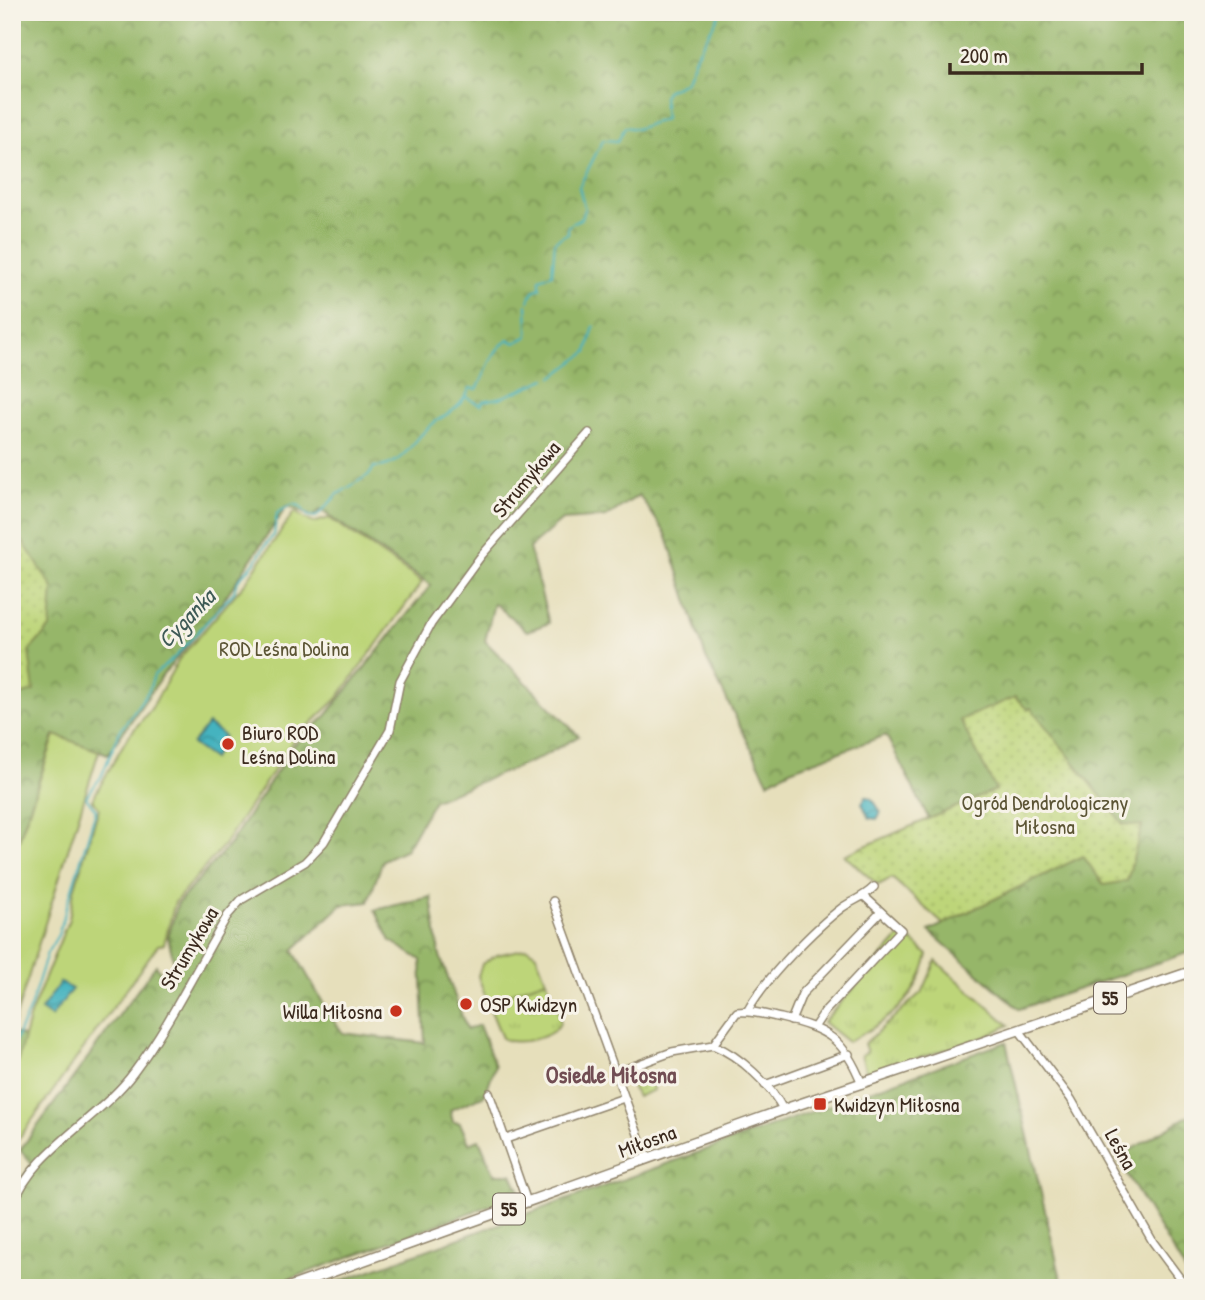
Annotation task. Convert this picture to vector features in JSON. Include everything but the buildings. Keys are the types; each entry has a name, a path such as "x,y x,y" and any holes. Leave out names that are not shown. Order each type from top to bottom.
{"main road":[{"name":"55","path":"1024,1028 1193,971"},
{"name":"Miłosna","path":"288,1288 1024,1028"}],"street":[{"name":"Strumykowa","path":"12,1207 26,1180 41,1163 134,1073 228,915 241,900 304,862 324,842 390,730 400,681 431,624 481,556 589,433"},
{"path":"748,1010 757,994 819,930 844,906 865,897 874,887"},
{"path":"815,1026 825,1011 901,930 865,897"},
{"path":"553,901 647,1159"},
{"path":"791,1021 802,994 881,912"},
{"path":"713,1045 737,1013 748,1010 815,1026 849,1054 862,1084"},
{"name":"Leśna","path":"1024,1028 1078,1110 1153,1242 1186,1288"},
{"path":"615,1073 672,1052 705,1044 713,1045 737,1059 765,1086 784,1111"},
{"path":"765,1086 849,1054"},
{"path":"489,1093 527,1202"},
{"path":"506,1139 624,1098"}],"green space":[{"path":"17,12 1193,12 1193,951 1019,1009 929,931 1083,856 1123,824 1030,708 996,790 929,819 886,735 790,770 768,782 706,658 666,534 639,495 606,517 562,520 529,548 549,623 527,631 494,603 485,641 579,736 538,759 434,800 406,849 383,860 368,902 342,905 293,950 343,1033 425,1043 421,960 391,941 375,910 431,897 439,953 467,1030 479,1025 495,1066 485,1095 450,1110 453,1122 460,1123 469,1143 479,1139 494,1174 512,1174 521,1194 265,1288 12,1288 12,1192 32,1164 20,1150 156,965 168,984 177,975 168,937 178,903 229,845 295,744 326,716 431,585 320,510 313,517 287,506 216,611 165,672 108,754 54,735 12,861 12,17"},
{"name":"ROD Leśna Dolina","path":"294,512 313,523 329,518 422,582 337,699 293,741 224,845 175,902 164,944 158,945 12,1148 12,1083 30,1015 69,919 74,890 99,808 92,800 127,738 151,709 179,659 246,582"},
{"path":"12,525 53,588 50,628 29,651 34,691 12,697"},
{"name":"Ogród Dendrologiczny Miłosna","path":"1015,697 1028,710 1031,708 1123,824 1142,826 1127,881 1104,885 1083,856 943,924 892,878 878,885 844,855 996,790 960,720"},
{"path":"55,735 99,751 12,1029 12,861"},
{"path":"903,933 928,955 916,985 899,1008 848,1042 823,1022"},
{"path":"527,948 536,954 546,980 487,1001 478,976 482,964 497,955"},
{"path":"936,961 1009,1025 987,1036 867,1075 861,1055 867,1052 864,1044 923,991"},
{"path":"546,980 559,1012 560,1022 557,1028 551,1033 525,1041 508,1041 502,1038 487,1001"},
{"path":"12,1032 25,1037 12,1083"},
{"path":"1006,1042 1063,1288 321,1288"},
{"path":"646,1072 654,1090 637,1097 629,1079"},
{"path":"1193,1113 1193,1284 1117,1158"}],"water":[{"path":"208,724 224,736 213,759 192,744"},
{"path":"866,796 873,800 881,812 877,819 869,818 862,803"},
{"path":"60,982 72,989 51,1017 41,1010"}],"waterway":[{"name":"Cyganka","path":"529,301 533,291 540,288 540,279 552,274 555,241 568,233 568,226 582,218 585,209 579,187 603,140 618,141 625,127 636,129 665,119 663,97 666,91 685,82 696,55 721,12"},
{"name":"Cyganka","path":"12,1048 30,1008 47,953 58,935 96,810 86,797 101,777 120,731 149,690 154,675 176,656 234,592 240,578 274,535 277,513 293,504 300,506 308,516 316,517 338,494 370,474 374,467 391,464 405,454 428,428 456,408 470,388 477,389 493,356 503,344 509,340 515,343 528,336 527,305"},
{"path":"553,377 587,352 594,326"},
{"path":"466,397 481,405 483,401 503,397 546,379"}],"place":[{"name":"Biuro ROD Leśna Dolina","path":"228,744"},
{"name":"OSP Kwidzyn","path":"466,1004"},
{"name":"Willa Miłosna","path":"396,1011"},
{"name":"Kwidzyn Miłosna","path":"820,1104"}],"district":[{"name":"Osiedle Miłosna","path":"611,1074"}]}
